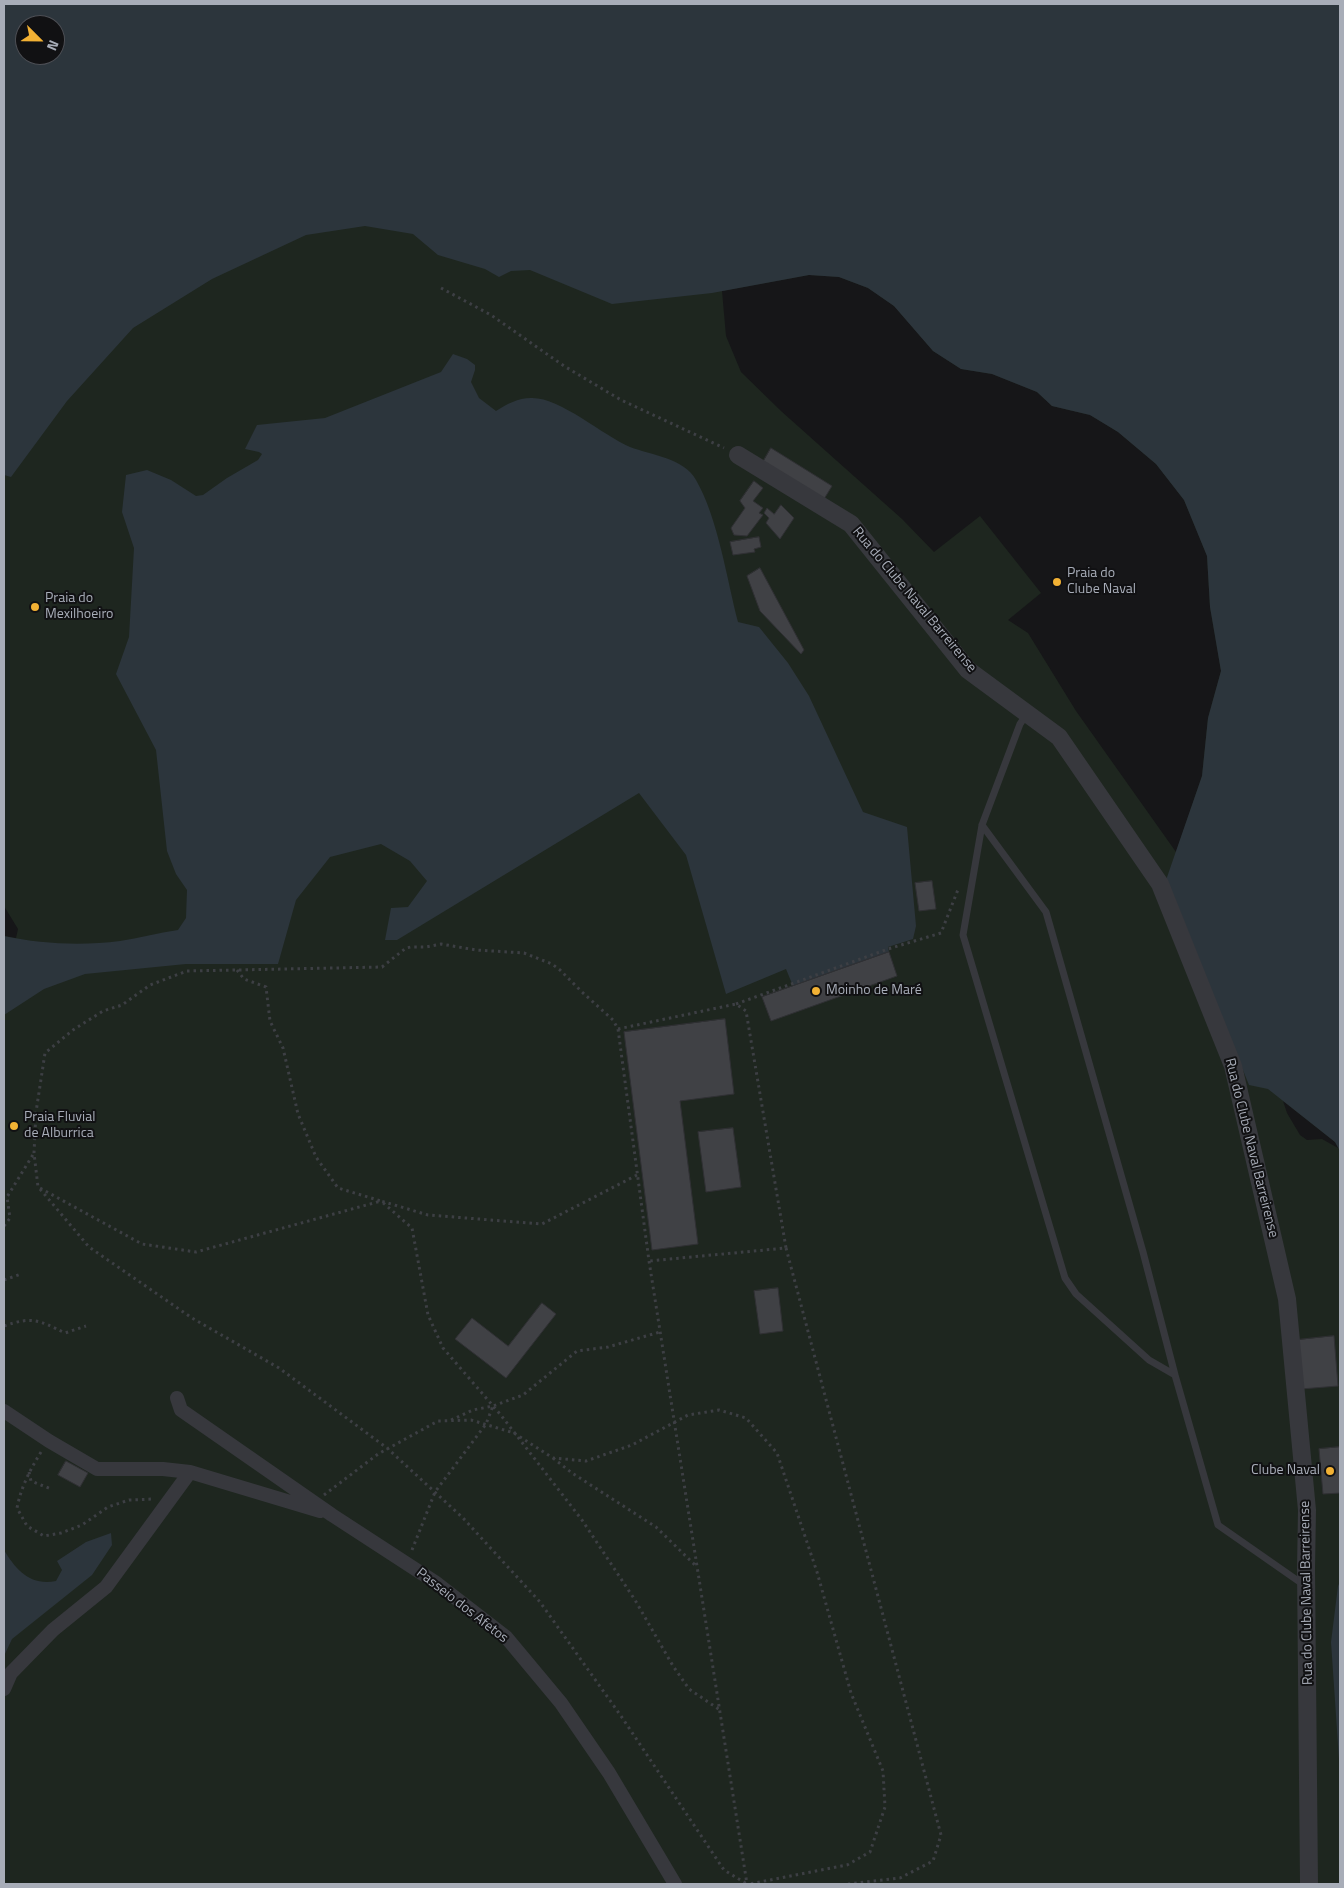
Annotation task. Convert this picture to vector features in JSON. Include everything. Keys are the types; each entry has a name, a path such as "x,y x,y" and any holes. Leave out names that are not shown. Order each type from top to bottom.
{"street":[{"name":"Rua do Clube Naval Barreirense","path":"738,455 851,524 968,670 1059,737 1160,884 1234,1066 1287,1298 1307,1510 1306,1587 1310,1884"},
{"name":"Passeio dos Afetos","path":"177,1398 181,1410 332,1515 435,1582 506,1637 561,1703 609,1774 675,1884"},
{"path":"4,1411 49,1441 97,1469 163,1469 190,1472 332,1515"},
{"path":"4,1690 12,1673 53,1630 106,1587 190,1472"}],"lane":[{"path":"1027,713 1020,724 982,825 963,935 1064,1278 1076,1294 1149,1360 1175,1375"},
{"path":"982,825 1046,912 1143,1252 1175,1375 1218,1525 1306,1587"}],"path":[{"path":"441,288 491,316 564,366 621,400 738,455"},
{"path":"618,1029 736,1004 888,949 941,933 962,879"},
{"path":"553,1458 586,1461 632,1445 675,1423 688,1415 718,1410 746,1418 777,1453 817,1572 851,1693 882,1771 885,1807 870,1852 847,1865 748,1884 724,1870 621,1716 540,1602 463,1518 387,1448 279,1368 192,1318 89,1247 38,1187 34,1153 36,1112 45,1052 73,1030 103,1011 122,1005 150,985 188,971 382,968 406,948 441,944 476,950 524,953 552,964 613,1020 618,1029 649,1261 675,1423 697,1567 748,1884"},
{"path":"236,970 244,979 266,988 270,1021 283,1048 298,1114 316,1157 338,1188 428,1215 542,1224 638,1175"},
{"path":"736,1004 746,1011 786,1248 941,1835 933,1860 900,1878 848,1884"},
{"path":"4,1226 10,1218 7,1197 34,1153"},
{"path":"38,1187 142,1244 196,1252 380,1201"},
{"path":"380,1201 412,1228 428,1315 443,1348 493,1406 582,1520 635,1600 673,1666 689,1689 720,1710"},
{"path":"649,1261 786,1248"},
{"path":"4,1280 21,1274"},
{"path":"4,1326 19,1321 39,1320 65,1333 86,1326"},
{"path":"448,1421 473,1410 493,1406 523,1395 577,1351 608,1347 660,1332"},
{"path":"407,1564 435,1492 486,1424 493,1406"},
{"path":"314,1502 387,1448 438,1421 471,1420 514,1433 553,1458 572,1473 656,1527 697,1567"},
{"path":"49,1441 29,1471 20,1492 16,1508 27,1526 44,1536 61,1533 82,1525 108,1507 129,1500 170,1499"},
{"path":"29,1471 30,1481 52,1489"}],"shaded area":[{"path":"4,4 1340,4 1340,1151 1335,1142 1268,1089 1249,1085 1165,883 1202,776 1208,718 1221,671 1210,607 1207,556 1184,500 1156,464 1118,432 1090,415 1052,406 1037,392 992,374 961,369 933,351 894,306 868,288 839,277 809,275 712,293 612,304 530,270 511,271 499,277 485,269 438,255 413,234 365,226 306,235 212,279 133,328 67,401 11,477 4,475"},
{"path":"632,4 1340,615 1340,1884 4,1884 4,936 16,938 18,929 4,906 4,291","holes":["809,275 839,277 868,288 894,306 933,351 961,369 992,374 1037,392 1052,406 1090,415 1118,432 1156,464 1184,500 1207,556 1210,607 1221,671 1208,718 1202,776 1176,852 1076,711 1028,633 1008,620 1041,593 980,516 934,552 902,519 781,411 741,372 726,336 722,291","1283,1101 1335,1142 1338,1148 1322,1139 1307,1140 1300,1135 1287,1113"]},
{"path":"453,354 467,359 475,365 471,382 479,398 496,411 517,400 542,399 568,410 630,447 666,458 684,467 691,473 704,495 716,531 738,622 759,627 788,663 809,696 863,812 907,827 916,926 913,939 888,947 889,952 793,986 786,969 726,994 686,855 639,793 397,940 385,940 391,908 408,907 427,881 410,861 381,844 330,857 296,900 278,964 186,964 85,974 44,989 4,1015 4,936 32,941 106,943 178,930 186,918 187,890 176,874 167,851 156,750 116,674 129,637 134,548 122,512 126,475 147,470 171,480 196,496 203,495 258,460 262,454 245,449 257,425 325,418 441,372"},
{"path":"111,1533 112,1545 92,1575 12,1639 4,1656 4,1550 19,1570 31,1579 47,1582 56,1581 62,1570 57,1561 86,1542"},
{"path":"1340,1582 1340,1774 1331,1642"}],"building":[{"path":"771,448 832,486 824,499 763,462"},
{"path":"754,481 763,488 753,501 763,508 759,513 763,515 747,536 734,535 731,528 745,508 740,501"},
{"path":"781,505 794,518 780,539 766,523 769,518 764,513 767,508 774,514"},
{"path":"759,537 761,547 754,549 755,552 733,555 730,542"},
{"path":"760,568 804,650 801,654 760,611 747,576"},
{"path":"932,881 936,909 919,911 915,883"},
{"name":"Moinho de Maré","path":"889,952 897,976 771,1021 762,997"},
{"path":"725,1019 734,1094 680,1101 698,1244 652,1250 624,1032"},
{"path":"733,1128 741,1187 706,1192 698,1132"},
{"path":"778,1288 783,1331 760,1334 754,1291"},
{"path":"542,1303 556,1314 506,1378 455,1339 472,1318 508,1346"},
{"path":"1334,1336 1338,1386 1301,1389 1297,1340"},
{"name":"Clube Naval","path":"1340,1447 1340,1493 1323,1494 1319,1449"},
{"path":"66,1461 88,1473 80,1487 58,1475"}],"place":[{"name":"Praia do Clube Naval","path":"1057,582"},
{"name":"Praia do Mexilhoeiro","path":"35,607"},
{"name":"Moinho de Maré","path":"816,991"},
{"name":"Praia Fluvial de Alburrica","path":"14,1126"},
{"name":"Clube Naval","path":"1330,1471"}]}
